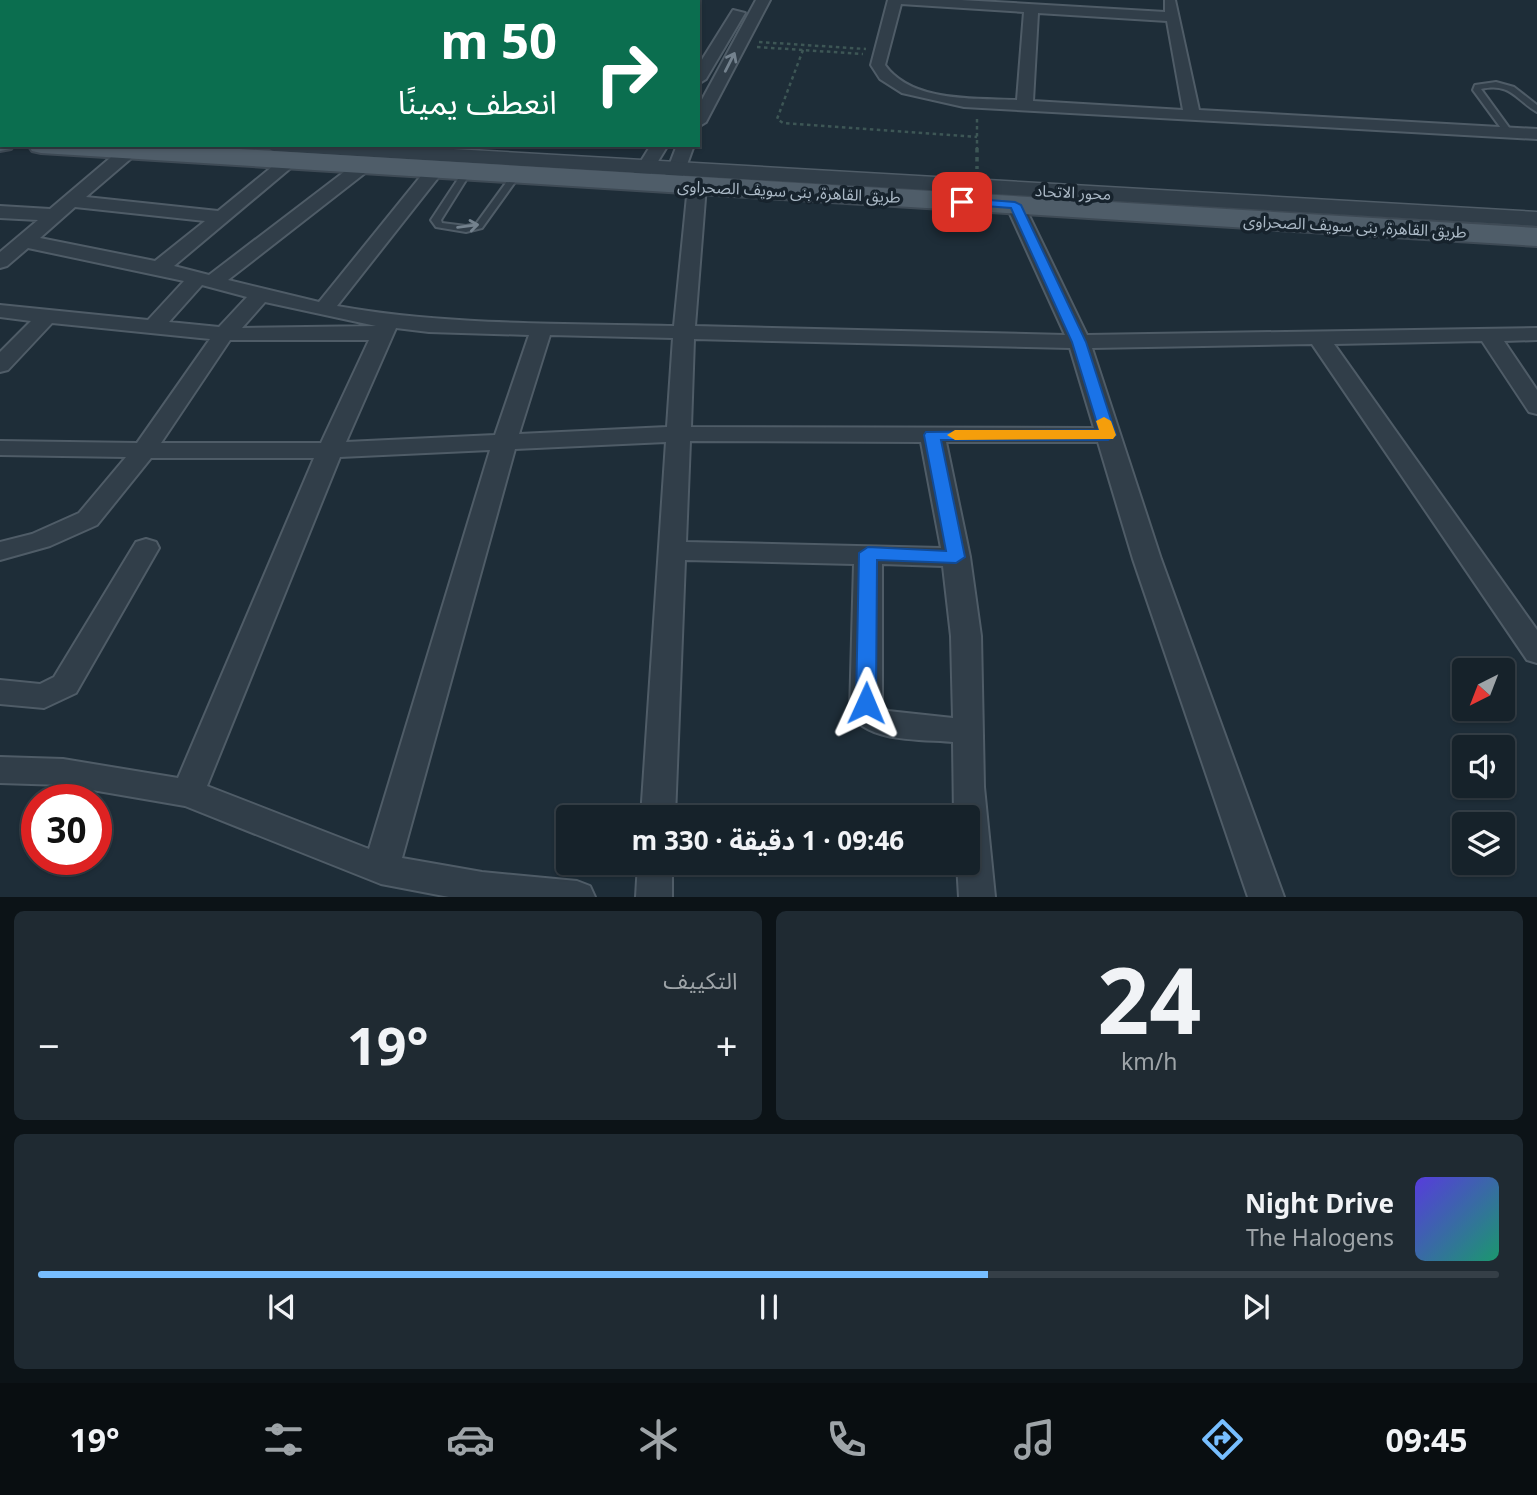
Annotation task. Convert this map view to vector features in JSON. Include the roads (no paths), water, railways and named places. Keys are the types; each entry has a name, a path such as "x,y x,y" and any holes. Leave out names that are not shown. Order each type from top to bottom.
{"main road":[{"name":"طريق القاهرة, بنى سويف الصحراوى","path":"70,147 129,151 282,153 363,166 433,158 467,172 516,175 649,163 682,169 1015,205 1537,237"}],"street":[{"path":"700,76 746,0"},
{"path":"700,118 763,0"},
{"path":"1173,17 895,0 879,52 880,70 899,85 933,97 977,103 1537,134"},
{"path":"1170,0 1192,115"},
{"path":"1024,106 1031,8"},
{"path":"0,261 129,151"},
{"path":"160,267 224,217 282,153 649,163"},
{"path":"324,309 433,158 649,163"},
{"path":"152,328 206,279 363,166"},
{"path":"659,805 684,330 682,169"},
{"name":"محور الاتحاد","path":"682,169 977,177 1537,209"},
{"name":"محور الاتحاد","path":"682,169 1537,219"},
{"path":"71,201 224,217"},
{"path":"1015,205 1079,342 1147,559 1266,897"},
{"path":"0,212 55,215"},
{"path":"24,242 101,252 324,309 384,328"},
{"path":"0,551 41,540 88,519 144,452 224,334 262,293"},
{"path":"0,311 224,334 384,328 684,330 1079,342 1537,334"},
{"path":"0,365 49,314"},
{"path":"188,793 330,450 384,328"},
{"path":"381,869 505,441 541,331"},
{"path":"1489,335 1537,407"},
{"path":"1318,337 1537,652"},
{"path":"0,448 144,452 330,450 679,434 1108,435"},
{"path":"932,435 956,557 966,636 968,787 977,897"},
{"path":"0,692 44,696 65,685 146,548"},
{"path":"673,551 868,553 956,557"},
{"path":"868,553 866,713 882,722 969,732"},
{"path":"6,777 64,772 188,793 381,869 480,892 577,897"},
{"path":"654,897 655,875"}],"lane":[{"path":"1509,133 1477,90 1478,87 1498,85 1517,90 1537,110"},
{"path":"467,172 436,220 439,225 466,229 479,226 516,175"}]}
